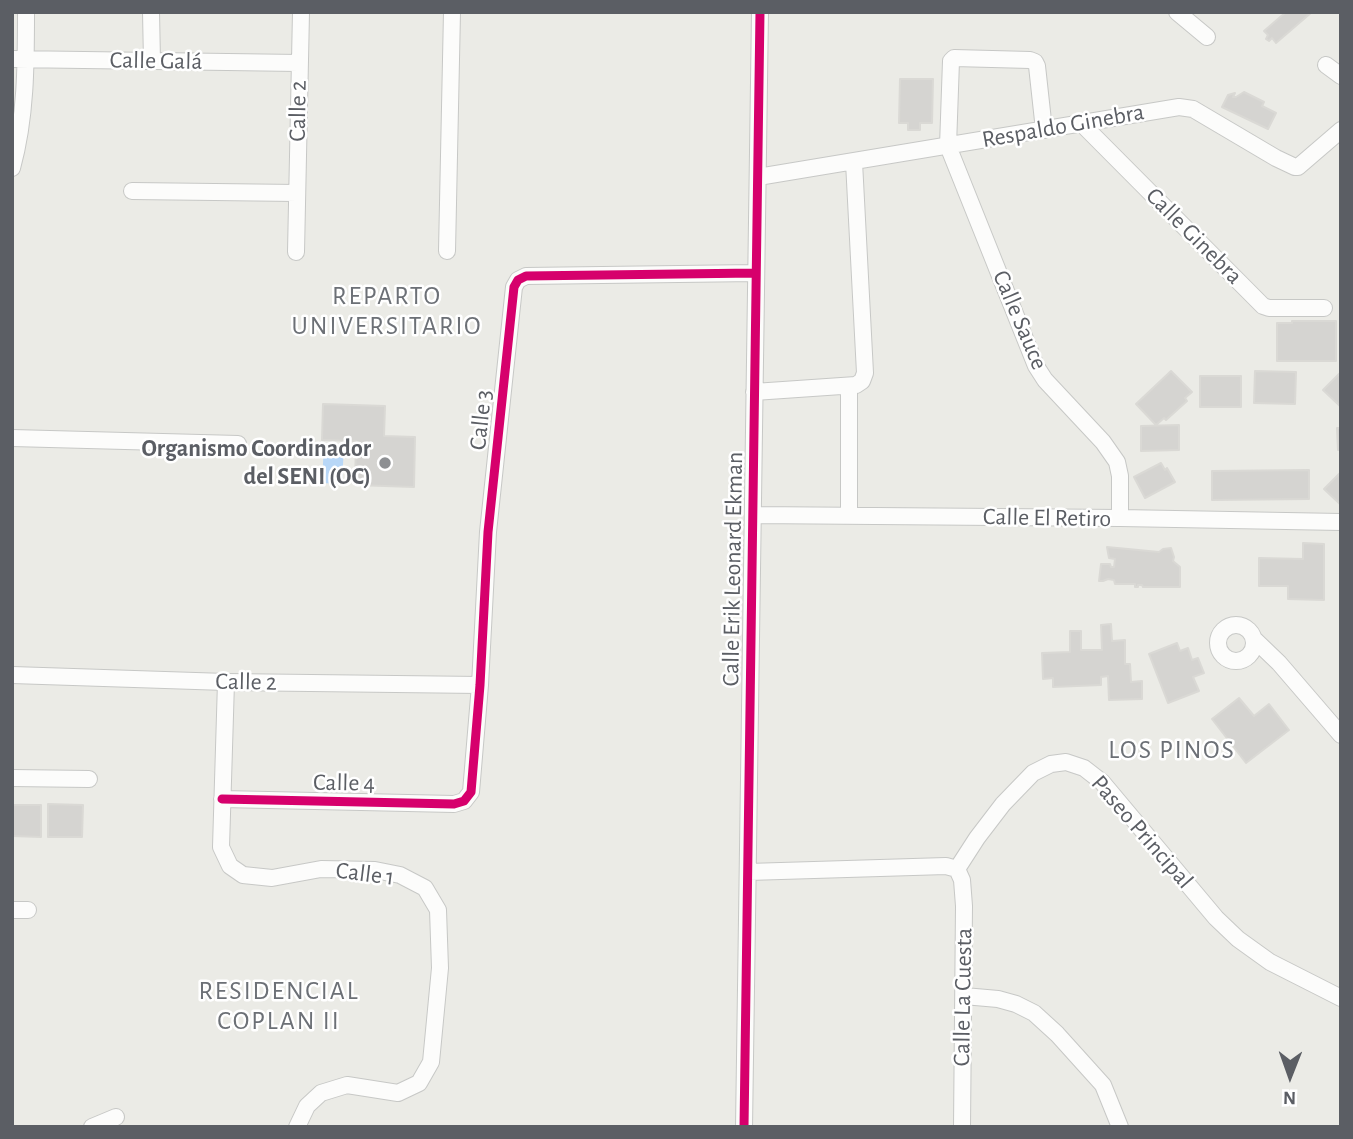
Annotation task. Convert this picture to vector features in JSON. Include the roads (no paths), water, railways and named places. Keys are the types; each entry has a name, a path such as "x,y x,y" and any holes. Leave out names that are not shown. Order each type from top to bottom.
{"street":[{"path":"12,168 20,130 19,59 26,12"},
{"path":"151,12 152,61"},
{"name":"Calle 2","path":"296,252 301,12"},
{"path":"447,251 452,12"},
{"name":"Calle Erik Leonard Ekman","path":"744,1127 760,12"},
{"path":"1177,12 1207,37"},
{"path":"948,146 950,66 954,58 1035,62 1044,130"},
{"name":"Calle Galá","path":"19,59 299,63"},
{"path":"1326,65 1341,76"},
{"name":"Respaldo Ginebra","path":"758,177 1168,108 1194,109 1296,167 1341,130"},
{"name":"Calle Ginebra","path":"1082,123 1263,306 1324,308"},
{"name":"Calle Sauce","path":"948,146 1040,372 1103,442 1117,462 1120,476 1120,518"},
{"path":"849,516 856,384 865,373 854,162"},
{"path":"132,191 297,193"},
{"name":"Calle 3","path":"464,801 471,792 488,532 514,287 518,280 526,276 755,272"},
{"path":"754,392 856,384"},
{"path":"12,438 238,444"},
{"name":"Calle El Retiro","path":"753,515 1341,522"},
{"path":"1254,639 1279,663 1341,735"},
{"name":"Calle 2","path":"12,675 226,682 480,685"},
{"name":"Calle 1","path":"226,682 222,847 230,866 243,875 272,878 321,869 375,870 400,875 425,888 438,910 440,968 431,1062 419,1083 398,1093 347,1086 321,1093 307,1107 297,1127"},
{"name":"Paseo Principal","path":"957,869 1003,804 1033,774 1051,764 1066,762 1084,768 1102,782 1216,918 1238,939 1270,962 1341,998"},
{"path":"12,778 89,779"},
{"name":"Calle 4","path":"222,799 454,804 464,801"},
{"path":"748,872 946,866 957,869"},
{"name":"Calle La Cuesta","path":"957,869 962,880 964,906 962,1127"},
{"path":"964,996 998,999 1034,1013 1103,1084 1120,1127"},
{"path":"92,1127 116,1117"}],"water":[{"path":"324,444 344,445 342,484 322,483"}],"place":[{"name":"Organismo Coordinador del SENI (OC)","path":"385,463"}],"district":[{"name":"REPARTO UNIVERSITARIO","path":"387,311"},
{"name":"LOS PINOS","path":"1172,750"},
{"name":"RESIDENCIAL COPLAN II","path":"279,1006"}]}
